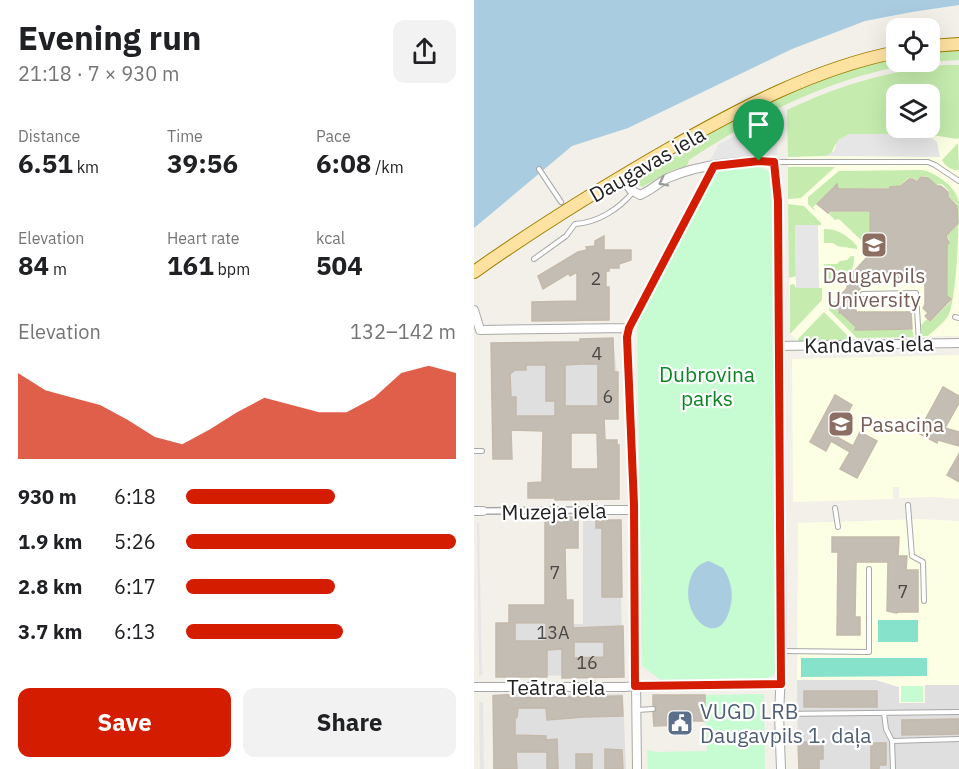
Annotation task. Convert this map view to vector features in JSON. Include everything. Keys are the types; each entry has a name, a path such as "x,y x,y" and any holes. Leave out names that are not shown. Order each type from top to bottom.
{"main road":[{"path":"940,45 959,44"},
{"name":"Daugavas iela","path":"474,272 621,177 696,134 791,86 833,70 886,55"}],"street":[{"path":"621,177 633,192 640,195 681,173 714,166 759,161 774,162 778,201 782,651 779,714 780,769"},
{"path":"636,769 634,510 627,337 629,328 714,166"},
{"path":"474,310 480,330 629,328"},
{"name":"Kandavas iela","path":"779,346 959,343"},
{"name":"Muzeja iela","path":"474,511 634,510"},
{"name":"Teātra iela","path":"474,687 781,684"}],"lane":[{"path":"774,162 928,162 959,181"},
{"path":"539,169 561,202"},
{"path":"534,259 566,236 575,224 588,222 608,213 623,204 633,192"},
{"path":"570,215 575,224"},
{"path":"863,294 916,293 919,343"},
{"path":"474,451 482,451"},
{"path":"908,505 912,556 923,562 924,601"},
{"path":"836,508 838,527"},
{"path":"782,651 869,652 869,569"},
{"path":"636,710 653,709"},
{"path":"884,712 886,729 892,741 893,769"},
{"path":"779,714 959,712"},
{"path":"892,741 959,739"}],"shaded area":[{"path":"776,115 777,155 707,162 719,144"},
{"name":"Daugavpils University","path":"959,123 959,336 798,341 790,334 788,157 843,136 886,135 886,138 940,138 940,129"},
{"path":"849,134 886,134 886,138 932,138 937,142 940,157 826,156 834,151 838,140"},
{"path":"795,225 818,225 819,288 796,288"},
{"path":"613,339 617,373 618,418 492,420 492,344"},
{"path":"959,355 959,499 899,498 899,487 893,487 893,499 793,502 792,359"},
{"path":"919,519 959,521 959,685 925,685 925,703 899,703 899,687 876,680 797,680 798,523"},
{"path":"583,521 619,521 623,675 497,676 497,624 583,624"},
{"path":"477,523 479,523 482,675 479,675"},
{"path":"797,680 876,680 899,687 900,703 925,703 925,685 959,685 959,769 798,769"},
{"path":"493,694 623,694 626,769 493,769"},
{"path":"479,702 483,702 484,769 480,769"}],"green space":[{"path":"959,49 959,60 940,62 940,51"},
{"path":"886,60 886,69 852,79 784,105 720,140 689,160 687,166 673,170 642,187 637,184 641,177 679,154 696,140 779,97 836,73"},
{"path":"959,65 959,138 940,136 940,84 886,84 886,134 849,134 835,145 831,154 826,156 788,157 787,110 845,86 900,72 940,72 940,66"},
{"path":"958,143 959,170 956,170 949,168 942,160"},
{"name":"Dubrovina parks","path":"757,166 768,171 773,182 778,668 768,678 661,680 642,666 637,323 716,173 721,169"},
{"path":"788,167 835,167 801,198 788,199"},
{"path":"922,170 945,181 954,191 959,202 957,260 951,307 946,319 928,336 922,336 921,325 927,319 930,322 950,302 947,245 949,239 947,236 957,225 954,217 958,212 958,205 949,197 949,191 942,184 936,185 928,177 921,176 917,181 914,178 908,178 898,188 896,186 838,189 834,186 813,207 816,212 808,204 808,197 839,171"},
{"path":"788,204 804,206 821,223 821,225 795,226 796,276 789,278"},
{"path":"869,212 869,241 862,241 839,219 835,220 828,213"},
{"path":"824,229 842,233 857,246 857,249 824,243"},
{"path":"854,256 854,263 846,277 824,284 824,264 837,264"},
{"path":"794,284 796,288 822,288 822,300 790,334 790,285"},
{"path":"838,298 838,313 841,313 855,327 855,330 912,330 914,337 857,338 829,310"},
{"path":"824,312 852,340 798,341"},
{"path":"878,620 918,620 918,642 878,642"},
{"path":"801,658 927,658 927,676 801,677"},
{"path":"901,686 923,686 923,702 901,702"},
{"path":"764,694 765,769 648,769 647,750 656,752 707,751 705,695"}],"water":[{"path":"474,0 959,0 959,5 865,21 792,49 628,128 572,146 474,228"},
{"path":"709,561 723,568 732,592 730,608 725,621 718,627 710,628 695,617 688,594 690,580 695,570 702,563"}],"building":[{"path":"921,177 928,178 937,186 941,186 957,206 958,223 946,236 949,243 947,244 947,296 951,299 930,321 925,316 928,313 923,308 925,273 914,273 910,278 877,278 874,275 856,293 856,312 911,312 912,329 855,330 856,327 839,313 839,297 847,288 848,278 870,254 870,211 830,211 828,213 817,204 837,184 838,189 890,189 890,187 901,186 909,179 917,182"},
{"path":"604,236 604,250 631,250 631,260 619,264 619,268 609,268 609,271 606,271 606,287 609,287 609,320 532,321 532,302 577,301 577,272 570,276 569,273 543,289 538,276 578,252 587,250 586,247 595,246 595,241"},
{"path":"613,338 614,372 618,372 618,419 604,419 605,440 617,440 617,446 619,445 619,499 528,498 528,483 542,482 543,431 511,430 512,459 493,459 491,343 580,342 580,339","holes":["598,364 598,406 565,406 565,365","526,365 546,365 546,401 555,401 555,416 516,416 516,397 511,397 510,374 515,370 526,370","571,433 597,433 598,469 571,469"]},
{"path":"943,387 959,396 959,403 945,428 959,432 959,446 938,440 937,443 918,433"},
{"path":"835,395 852,405 835,436 853,446 860,432 877,441 857,478 840,469 850,452 831,441 826,451 810,442"},
{"path":"959,454 959,482 947,475"},
{"path":"564,517 573,517 573,520 578,520 578,548 565,548 566,600 573,600 573,628 623,626 624,677 562,678 562,649 547,650 547,677 496,677 496,623 509,623 509,605 545,605 545,520 564,520","holes":["515,623 546,623 546,641 515,641","574,642 604,642 604,657 574,658"]},
{"path":"596,520 621,520 622,597 602,597 602,528 596,528"},
{"path":"832,537 899,537 898,556 907,556 906,570 918,570 918,612 887,611 888,562 856,562 855,617 860,617 860,635 837,635 838,552 832,552"},
{"path":"804,691 877,691 877,707 804,707"},
{"path":"515,694 515,698 622,696 623,716 547,720 546,708 518,708 515,735 546,736 546,740 557,739 558,769 547,769 547,752 516,752 517,769 494,769 493,696"},
{"path":"653,695 705,695 705,721 679,721 679,725 654,726 653,713 657,709 653,705"},
{"path":"959,719 959,734 902,735 902,720"},
{"path":"798,742 823,742 823,759 819,759 819,769 799,769"},
{"path":"871,743 886,743 886,765 879,765 879,769 871,769"},
{"path":"605,749 622,750 623,769 605,769"},
{"path":"576,754 592,754 592,769 576,769"}],"place":[{"name":"Daugavpils University","path":"874,245"},
{"name":"Pasaciņa","path":"841,424"},
{"name":"VUGD LRB Daugavpils 1. daļa","path":"680,723"}],"route":[{"path":"759,161 774,162 778,201 781,684 635,686 634,505 627,337 629,328 714,166 759,161"}]}
